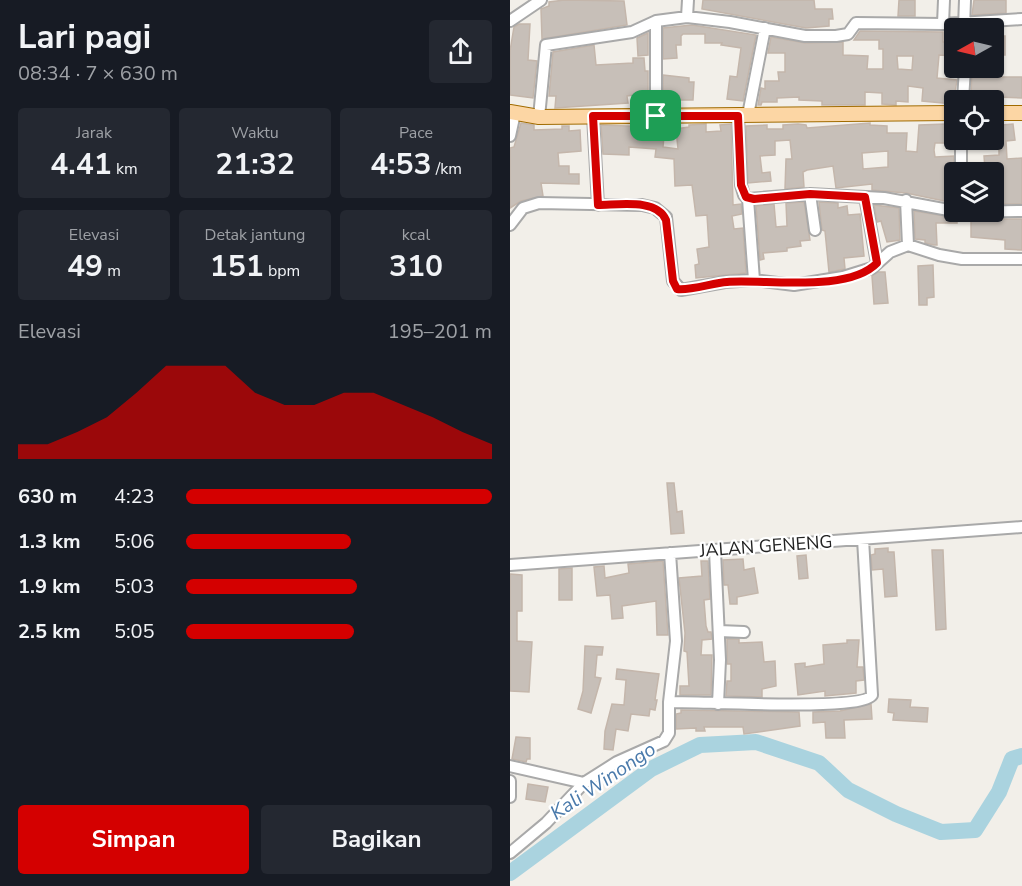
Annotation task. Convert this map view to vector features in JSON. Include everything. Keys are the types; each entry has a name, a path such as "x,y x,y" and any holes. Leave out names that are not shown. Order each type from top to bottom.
{"main road":[{"path":"513,113 538,117 944,113"},
{"path":"1004,113 1022,113"}],"street":[{"path":"510,21 541,0"},
{"path":"687,17 688,0"},
{"path":"538,117 546,45 632,32 656,21 687,17 820,37 848,34 855,23 943,24 944,0"},
{"path":"964,18 965,0"},
{"path":"1004,21 1022,19"},
{"path":"656,21 656,116"},
{"path":"754,280 748,199 741,185 743,116 765,28"},
{"path":"510,136 513,113"},
{"path":"593,116 598,205"},
{"path":"748,199 810,194 906,200 944,209"},
{"path":"810,194 815,230"},
{"path":"865,197 877,263"},
{"path":"906,200 908,245"},
{"path":"510,225 518,213 530,205 642,206 663,213 666,220 673,281 677,289 754,280 794,285 813,283 864,272 890,252 908,245 939,255 962,259 1022,259"},
{"path":"1004,211 1022,211"},
{"name":"JALAN GENENG","path":"510,565 1022,527"},
{"path":"669,702 766,705 869,699 872,695 863,539"},
{"path":"715,550 719,631 718,704"},
{"path":"510,852 546,823 584,783 617,762 664,741 669,733 669,702 676,641 670,553"},
{"path":"719,631 744,632"},
{"path":"510,766 584,783"},
{"path":"510,781 510,797"}],"building":[{"path":"703,0 814,0 815,9 832,9 833,19 829,19 829,26 806,28 702,9"},
{"path":"899,0 915,0 915,16 898,16"},
{"path":"974,0 1006,0 1006,13 972,15"},
{"path":"624,1 627,25 542,39 541,9 549,6 549,2"},
{"path":"519,24 530,24 528,60 537,61 533,98 510,95 510,51 514,27"},
{"path":"692,25 756,35 743,101 727,99 730,76 737,77 741,48 721,45 722,43 705,43 705,34 683,34 681,45 676,45 677,58 663,59 663,28"},
{"path":"860,31 943,32 944,55 939,55 937,78 957,80 955,90 944,90 944,103 922,101 923,88 908,86 908,102 896,101 896,105 882,104 882,93 865,92 865,105 822,105 822,101 799,100 799,97 777,98 777,102 762,102 758,105 761,88 765,89 765,81 779,81 778,72 785,72 785,53 768,53 771,37 805,43 843,42 843,55 868,56 867,69 883,69 883,49 879,49 879,40 854,40","holes":["897,56 913,56 912,70 898,69"]},
{"path":"648,33 648,55 638,56 637,38"},
{"path":"594,45 596,65 633,63 633,58 644,58 645,71 648,71 648,93 627,96 628,103 555,108 556,96 549,96 553,52"},
{"path":"663,75 689,78 689,82 694,82 693,100 673,100 670,92 668,98 663,97"},
{"path":"1022,77 1022,98 1004,97 1004,90 971,90 972,78"},
{"path":"521,123 534,125 534,130 562,129 562,126 569,126 569,131 580,130 581,151 558,153 559,166 569,166 569,174 579,174 579,184 541,183 543,196 521,201 510,208 510,148 514,147"},
{"path":"870,123 870,125 887,126 887,133 907,133 906,151 917,152 919,125 944,124 944,143 935,143 935,157 954,156 954,162 944,162 944,201 906,193 872,190 872,184 836,188 833,166 807,170 803,172 804,187 785,189 786,159 792,159 790,140 775,141 775,155 760,156 762,173 770,172 771,181 748,183 746,126 767,125 767,129 783,129 783,125 806,125 807,128","holes":["888,151 888,167 863,169 862,153"]},
{"path":"706,124 706,132 721,131 720,125 731,124 733,205 741,204 742,214 732,216 734,229 743,228 746,273 696,278 695,265 699,264 697,249 709,247 707,215 696,216 692,185 675,186 674,159 655,157 656,149 629,147 629,155 603,154 601,125 655,127 665,125 663,147 678,149 676,129 689,127 689,125"},
{"path":"1013,124 1015,140 1006,141 1007,159 1022,158 1022,204 1004,204 1004,162 984,162 984,156 999,155 999,150 1004,150 1004,125"},
{"path":"804,202 810,240 800,241 801,246 787,248 787,251 763,253 764,259 760,260 756,206 774,204 776,227 787,226 786,203"},
{"path":"819,202 838,203 838,208 847,206 848,215 860,214 864,256 844,258 845,269 829,272 825,231 822,230"},
{"path":"874,205 899,208 900,240 887,242 881,221 877,222"},
{"path":"914,211 944,216 944,222 957,222 936,223 937,245 915,239"},
{"path":"1004,219 1022,219 1022,250 1005,249 1005,240 971,237 971,222 1004,222"},
{"path":"933,265 934,297 927,298 927,305 919,305 918,266"},
{"path":"878,272 885,272 888,303 874,304 872,276"},
{"path":"667,483 674,483 677,512 682,511 684,533 671,534"},
{"path":"888,548 888,552 894,552 897,596 885,597 883,569 872,570 871,555 875,554 875,549"},
{"path":"932,550 943,550 946,629 936,630"},
{"path":"806,555 808,578 799,579 797,556"},
{"path":"743,559 744,570 754,568 758,593 737,597 737,604 730,604 728,585 724,585 723,560"},
{"path":"663,561 668,635 657,635 656,601 622,606 623,618 612,619 610,595 597,596 594,567 604,566 605,578 629,573 628,564"},
{"path":"701,561 708,561 710,599 704,600 706,626 708,632 711,632 712,639 702,640 701,655 712,655 711,695 680,695 680,686 689,686 679,578 702,576"},
{"path":"572,568 572,600 559,600 559,569"},
{"path":"510,574 522,575 522,611 517,611 517,641 532,642 529,692 510,691"},
{"path":"727,639 739,639 739,643 762,642 764,662 775,661 776,686 762,689 762,697 726,696 727,681 731,681 731,664 727,664"},
{"path":"847,640 859,640 857,667 863,667 864,680 856,681 856,693 825,696 825,691 798,695 795,664 805,663 805,667 824,664 823,645 847,643"},
{"path":"585,646 603,647 602,655 597,655 595,677 601,678 591,713 578,709 583,691"},
{"path":"617,669 659,674 655,710 650,709 649,716 631,714 628,731 616,729 613,750 604,749 605,731 612,704 624,705 626,680 616,679"},
{"path":"889,699 911,700 910,707 928,708 927,722 893,720 894,713 888,712"},
{"path":"871,704 872,719 844,720 845,738 826,738 825,722 813,723 813,712 840,711"},
{"path":"681,710 799,712 800,726 744,734 743,727 704,727 705,731 696,731 696,728 676,729 676,714 681,713"},
{"path":"516,737 530,738 530,759 526,762 512,759"},
{"path":"528,784 548,787 545,802 526,799"}],"waterway":[{"name":"Kali Winongo","path":"510,873 651,769 700,745 756,742 819,763 848,790 896,814 941,832 975,830 999,792 1012,759 1022,756"}],"route":[{"path":"593,116 656,116 738,116 741,185 748,199 810,194 865,197 877,263 864,272 813,283 794,285 754,280 712,283 677,289 673,281 666,217 663,213 649,206 598,205 593,116"}]}
